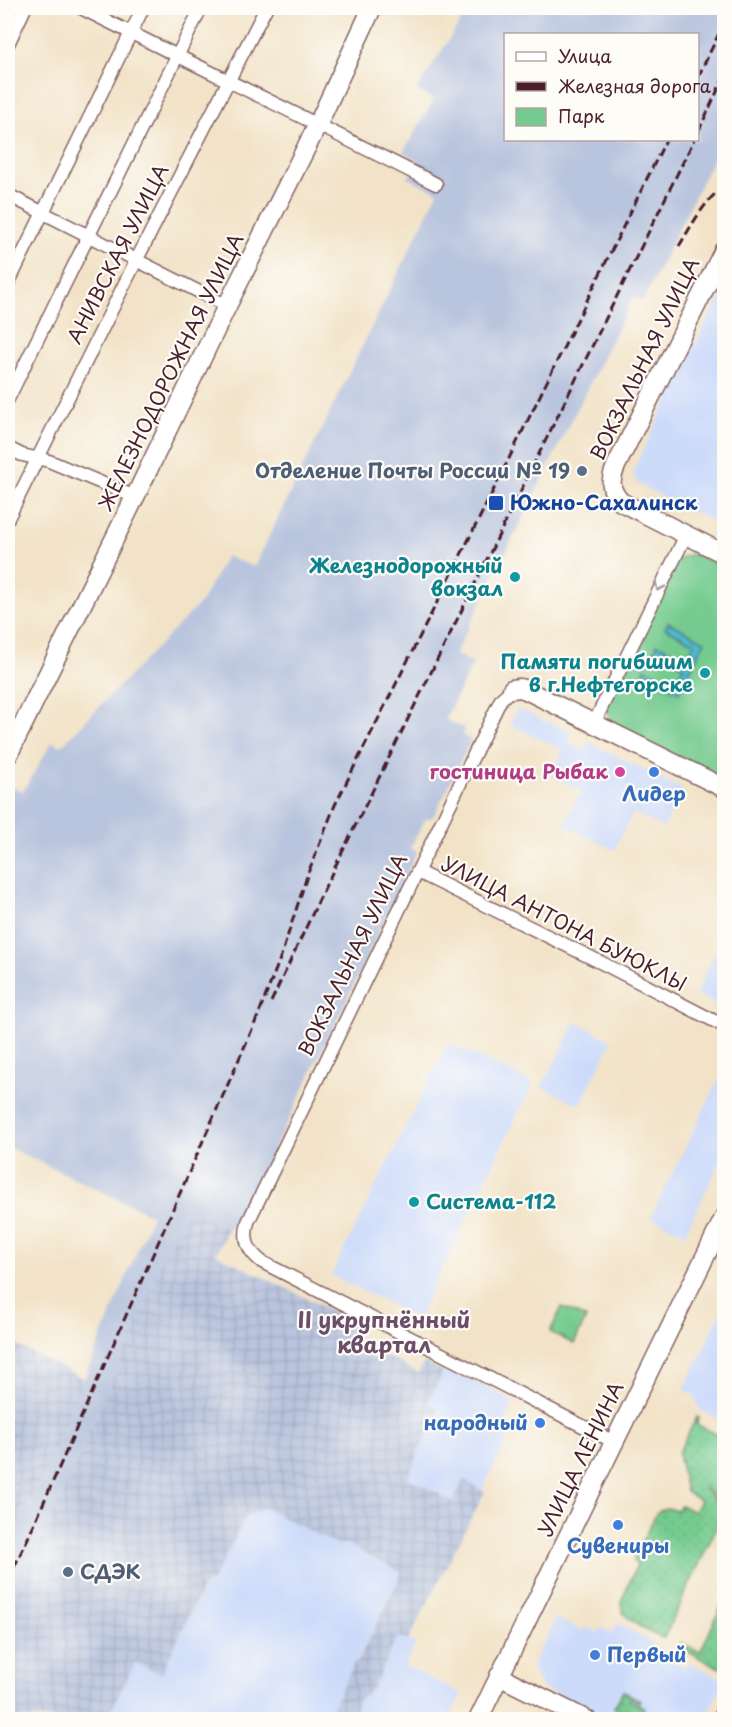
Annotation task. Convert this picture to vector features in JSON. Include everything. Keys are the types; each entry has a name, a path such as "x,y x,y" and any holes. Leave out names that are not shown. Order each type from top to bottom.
{"main road":[{"name":"ЖЕЛЕЗНОДОРОЖНАЯ УЛИЦА","path":"8,755 318,124 372,8"},
{"name":"ВОКЗАЛЬНАЯ УЛИЦА","path":"686,535 621,502 611,488 612,477 724,250"},
{"path":"686,535 724,554"},
{"path":"512,689 526,690 724,788"},
{"name":"УЛИЦА ЛЕНИНА","path":"478,1719 724,1218"},
{"path":"499,1676 587,1719"}],"street":[{"path":"8,44 25,8"},
{"path":"81,8 436,184"},
{"path":"8,284 143,8"},
{"path":"8,399 201,8"},
{"name":"АНИВСКАЯ УЛИЦА","path":"8,518 266,8"},
{"path":"8,195 227,306"},
{"path":"8,448 22,455 49,461 135,497"},
{"path":"594,723 686,535"},
{"name":"ВОКЗАЛЬНАЯ УЛИЦА","path":"512,689 501,699 245,1232 247,1246 252,1254 262,1262 614,1442"},
{"name":"УЛИЦА АНТОНА БУЮКЛЫ","path":"418,872 724,1026"},
{"path":"719,1719 724,1708"}],"shaded area":[{"path":"469,8 724,8 724,137 643,301 633,297 455,654 473,663 445,719 465,729 462,735 471,740 434,816 425,820 410,848 417,852 239,1221 228,1228 205,1215 187,1211 164,1253 139,1320 88,1437 8,1608 8,1540 45,1473 152,1215 8,1147 8,796 12,787 23,791 52,742 61,746 201,602 226,556 254,567 438,192 408,178 418,160 403,152 434,100 417,90"},
{"path":"724,293 724,527 645,488 637,483 634,474 635,466 710,315"},
{"path":"517,709 572,733 568,743 583,751 588,742 682,789 664,828 633,813 614,850 564,825 581,791 551,776 563,750 510,724"},
{"path":"724,934 724,1008 696,994"},
{"path":"576,1022 612,1041 580,1105 541,1087"},
{"path":"448,1043 533,1083 418,1318 331,1275"},
{"path":"724,1069 724,1154 685,1234 651,1217"},
{"path":"187,1211 205,1215 228,1228 216,1254 357,1323 350,1337 418,1373 424,1362 443,1372 428,1402 438,1408 408,1478 453,1501 464,1480 485,1492 408,1641 398,1636 372,1689 360,1698 349,1719 326,1719 402,1573 346,1544 337,1545 264,1508 247,1515 213,1580 203,1587 161,1674 135,1663 107,1719 8,1719 8,1608 88,1437 139,1320 164,1253"},
{"path":"724,1305 724,1422 700,1410 694,1395 684,1390"},
{"path":"8,1341 84,1379 45,1473 8,1540"},
{"path":"443,1372 459,1374 506,1397 513,1405 502,1428 509,1436 482,1490 464,1481 453,1501 408,1478 438,1408 428,1402"},
{"path":"264,1508 337,1545 346,1544 403,1573 326,1719 107,1720 135,1663 161,1674 204,1587 213,1580 247,1515"},
{"path":"556,1618 583,1631 585,1626 598,1633 601,1628 612,1633 618,1623 653,1643 648,1651 647,1662 663,1656 685,1667 688,1662 724,1680 706,1719 644,1719 617,1706 614,1719 606,1719 542,1687 532,1670 533,1664"},
{"path":"398,1636 416,1644 405,1666 462,1694 449,1719 349,1720 360,1698 372,1689"}],"green space":[{"path":"692,554 724,569 724,780 616,727 608,713 608,702 675,563 682,557"},
{"path":"562,1307 586,1318 574,1344 550,1332"},
{"path":"697,1417 699,1418 696,1424 724,1438 724,1507 706,1488 704,1489 724,1509 724,1512 664,1638 630,1619 623,1612 621,1602 637,1565 633,1560 657,1512 668,1508 677,1511 681,1505 694,1512 700,1500 686,1492 678,1453"},
{"path":"724,1601 724,1670 684,1650 681,1643 700,1652"},
{"path":"623,1691 640,1700 639,1703 630,1698 629,1701 645,1708 640,1719 614,1708"}],"water":[{"path":"668,622 705,641 679,692 643,673 645,668 675,683 683,666 654,651 657,644 687,659 694,643 665,628"}],"railway":[{"path":"699,75 724,23"},
{"path":"699,130 724,77"},
{"path":"8,1580 258,1016 281,956 308,873 335,805 666,141"},
{"path":"271,1002 325,887 694,141"},
{"path":"720,161 724,153"},
{"path":"679,246 704,206 724,186"}],"place":[{"name":"Отделение Почты России № 19","path":"582,471"},
{"name":"Южно-Сахалинск","path":"496,503"},
{"name":"Железнодорожный вокзал","path":"515,577"},
{"name":"Памяти погибшим в г.Нефтегорске","path":"705,673"},
{"name":"гостиница Рыбак","path":"620,772"},
{"name":"Лидер","path":"654,772"},
{"name":"Система-112","path":"414,1202"},
{"name":"народный","path":"540,1423"},
{"name":"Сувениры","path":"618,1525"},
{"name":"СДЭК","path":"68,1572"},
{"name":"Первый","path":"595,1655"}],"district":[{"name":"II укрупнённый квартал","path":"384,1332"}]}
